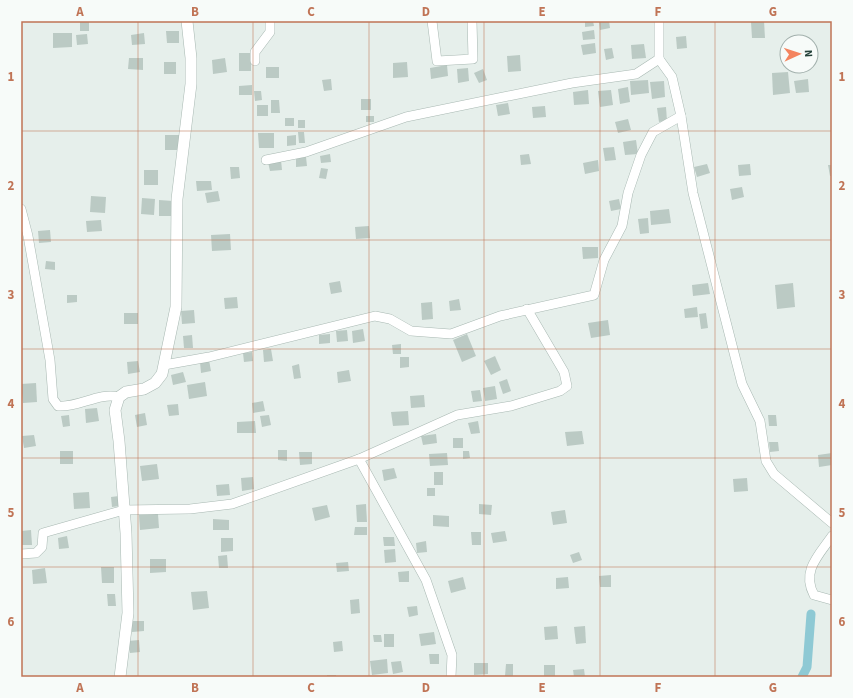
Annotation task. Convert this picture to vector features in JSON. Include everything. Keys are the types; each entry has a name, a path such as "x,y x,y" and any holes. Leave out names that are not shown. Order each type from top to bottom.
{"street":[{"path":"120,677 128,613 124,510 119,441 115,410 119,397 126,392 144,388 155,383 162,374 176,307 177,199 190,84 191,58 187,21"},
{"path":"255,61 255,52 270,32 270,21"},
{"path":"432,21 437,61 473,58 472,21"},
{"path":"659,21 659,59 672,77 681,116 695,201 742,384 760,421 766,461 774,474 832,523"},
{"path":"266,160 306,152 406,117 572,83 636,74 659,59"},
{"path":"164,365 209,357 376,316 390,319 411,331 451,334 500,316 594,295 604,260 622,226 628,193 641,155 653,132 681,116"},
{"path":"21,209 28,236 50,360 53,399 58,406 65,407 111,395 119,397"},
{"path":"21,554 36,553 42,547 43,533 124,510 190,509 232,504 359,459 457,415 511,406 560,391 567,386 564,372 527,309"},
{"path":"359,459 426,580 452,655 451,677"},
{"path":"832,536 811,565 809,579 809,587 814,595 832,600"}],"building":[{"path":"80,21 89,21 89,31 80,31"},
{"path":"585,21 593,21 594,26 585,27"},
{"path":"599,21 609,21 610,28 600,30"},
{"path":"764,21 765,38 752,38 751,22"},
{"path":"594,30 595,39 583,40 582,32"},
{"path":"166,31 179,31 179,43 167,43"},
{"path":"53,33 72,33 72,47 53,48"},
{"path":"144,33 145,44 132,45 131,35"},
{"path":"87,34 88,44 77,45 76,35"},
{"path":"686,36 687,48 677,49 676,37"},
{"path":"595,43 596,53 583,55 581,45"},
{"path":"644,44 646,58 632,59 631,45"},
{"path":"612,48 614,58 606,60 604,49"},
{"path":"239,53 251,53 251,71 239,71"},
{"path":"520,55 521,71 508,72 507,56"},
{"path":"129,58 143,58 143,70 128,69"},
{"path":"225,58 227,72 213,74 212,60"},
{"path":"164,62 176,62 176,74 164,74"},
{"path":"407,62 408,77 393,78 393,63"},
{"path":"447,65 448,76 431,79 430,68"},
{"path":"266,67 279,67 279,78 266,78"},
{"path":"468,68 469,81 458,83 457,69"},
{"path":"483,69 487,80 479,83 474,73"},
{"path":"772,73 788,74 790,93 773,95"},
{"path":"331,79 332,90 324,91 322,80"},
{"path":"808,79 809,92 796,93 794,81"},
{"path":"648,80 649,93 631,95 630,81"},
{"path":"664,81 665,97 652,99 650,82"},
{"path":"252,85 252,95 239,95 239,86"},
{"path":"628,87 630,102 620,104 618,89"},
{"path":"588,90 589,104 574,105 573,92"},
{"path":"611,90 613,105 600,107 598,91"},
{"path":"254,91 261,91 262,100 255,101"},
{"path":"361,99 371,99 371,110 361,110"},
{"path":"271,100 279,100 280,113 271,113"},
{"path":"508,103 510,114 498,116 496,105"},
{"path":"257,105 268,105 268,116 257,116"},
{"path":"545,106 546,117 533,118 532,107"},
{"path":"666,107 667,121 659,122 657,108"},
{"path":"366,116 374,116 374,122 366,122"},
{"path":"285,118 294,118 294,126 285,126"},
{"path":"628,119 631,130 618,133 615,122"},
{"path":"298,120 305,120 305,128 298,128"},
{"path":"298,132 304,132 305,143 299,143"},
{"path":"258,133 274,133 274,148 259,148"},
{"path":"165,135 182,135 182,150 165,150"},
{"path":"296,135 296,145 287,146 287,136"},
{"path":"636,140 638,154 625,155 623,142"},
{"path":"614,147 616,160 605,161 603,148"},
{"path":"330,154 331,162 321,163 320,156"},
{"path":"529,154 531,164 521,165 520,155"},
{"path":"306,157 307,166 296,167 296,158"},
{"path":"281,160 282,170 270,171 268,162"},
{"path":"598,160 599,171 585,174 583,163"},
{"path":"707,164 710,173 697,177 694,167"},
{"path":"750,164 751,175 739,176 738,165"},
{"path":"828,165 832,165 832,176 830,176"},
{"path":"230,167 239,167 240,178 231,179"},
{"path":"321,168 328,169 326,179 319,178"},
{"path":"144,170 158,170 158,185 144,185"},
{"path":"196,181 211,181 212,190 197,191"},
{"path":"742,187 744,197 732,200 730,189"},
{"path":"218,191 220,201 207,203 205,193"},
{"path":"91,196 106,197 105,213 90,212"},
{"path":"142,198 155,199 154,215 141,214"},
{"path":"619,199 621,209 611,211 609,201"},
{"path":"159,200 173,201 173,216 159,216"},
{"path":"669,209 671,223 651,225 650,211"},
{"path":"648,218 649,233 640,234 638,219"},
{"path":"101,220 102,231 87,232 86,221"},
{"path":"369,226 370,238 356,239 355,227"},
{"path":"50,230 51,242 39,243 38,231"},
{"path":"230,234 231,250 212,251 211,235"},
{"path":"582,247 598,247 598,258 583,259"},
{"path":"46,261 55,262 55,270 45,269"},
{"path":"340,281 342,292 331,294 329,283"},
{"path":"708,283 710,294 693,296 692,285"},
{"path":"793,283 795,307 777,309 775,285"},
{"path":"67,295 77,295 77,302 67,303"},
{"path":"237,297 238,308 225,309 224,298"},
{"path":"459,299 461,310 450,311 449,301"},
{"path":"432,302 433,319 422,320 421,303"},
{"path":"697,307 698,317 685,318 684,309"},
{"path":"194,310 195,323 182,324 181,311"},
{"path":"124,313 138,313 138,324 124,324"},
{"path":"706,313 708,328 701,329 699,314"},
{"path":"608,320 610,335 591,338 588,323"},
{"path":"363,329 365,341 353,343 352,331"},
{"path":"347,330 348,341 337,342 336,331"},
{"path":"330,334 330,343 319,344 319,335"},
{"path":"467,334 476,356 462,362 453,340"},
{"path":"192,335 193,348 184,348 183,336"},
{"path":"401,344 401,354 393,354 392,345"},
{"path":"271,349 273,361 264,362 263,350"},
{"path":"252,352 253,361 244,362 243,353"},
{"path":"495,356 501,370 491,375 484,361"},
{"path":"400,357 409,357 409,367 400,368"},
{"path":"209,360 211,371 201,373 200,362"},
{"path":"138,361 140,372 128,374 127,362"},
{"path":"299,364 301,378 294,379 292,366"},
{"path":"349,370 351,381 338,383 337,372"},
{"path":"183,372 186,382 173,385 171,375"},
{"path":"507,379 511,391 503,394 499,382"},
{"path":"205,382 207,396 189,399 187,385"},
{"path":"36,383 37,402 23,403 21,384"},
{"path":"495,386 497,399 485,401 483,388"},
{"path":"480,390 482,401 473,402 471,391"},
{"path":"424,395 425,407 411,408 410,396"},
{"path":"263,401 265,411 253,413 252,403"},
{"path":"178,404 179,415 169,416 167,405"},
{"path":"97,408 99,421 86,423 85,409"},
{"path":"408,411 409,425 393,426 391,412"},
{"path":"145,413 147,425 137,427 135,415"},
{"path":"69,415 70,426 63,427 61,416"},
{"path":"269,415 271,425 262,427 260,416"},
{"path":"768,415 776,415 777,426 769,426"},
{"path":"255,421 256,433 237,433 237,422"},
{"path":"478,421 480,433 471,434 468,423"},
{"path":"582,431 584,444 567,446 565,432"},
{"path":"436,434 437,443 423,445 421,436"},
{"path":"34,435 36,446 24,448 22,436"},
{"path":"453,438 463,438 463,448 453,448"},
{"path":"769,442 778,442 779,451 770,452"},
{"path":"278,450 287,450 287,461 278,460"},
{"path":"60,451 73,451 73,464 60,464"},
{"path":"463,451 469,451 470,458 463,459"},
{"path":"299,452 312,452 312,464 300,465"},
{"path":"447,453 448,465 430,466 429,454"},
{"path":"832,453 832,465 819,467 818,455"},
{"path":"157,464 159,479 142,481 140,466"},
{"path":"394,468 397,478 384,481 382,470"},
{"path":"434,472 443,472 443,485 434,485"},
{"path":"253,477 254,489 242,491 241,478"},
{"path":"747,478 748,491 734,492 733,479"},
{"path":"229,484 230,495 217,496 216,485"},
{"path":"427,488 435,488 435,496 427,496"},
{"path":"89,492 90,508 74,509 73,493"},
{"path":"119,496 120,506 112,507 111,497"},
{"path":"366,504 367,522 357,522 356,505"},
{"path":"479,504 492,505 491,515 479,514"},
{"path":"327,505 330,517 315,521 312,508"},
{"path":"565,510 567,523 553,525 551,512"},
{"path":"158,514 159,528 140,530 139,515"},
{"path":"433,515 449,516 449,527 433,526"},
{"path":"213,519 229,520 229,530 213,530"},
{"path":"355,527 367,527 367,535 354,535"},
{"path":"31,530 32,545 21,545 21,531"},
{"path":"505,531 507,541 493,543 491,533"},
{"path":"471,532 481,532 481,545 472,545"},
{"path":"67,536 69,548 59,549 58,538"},
{"path":"383,537 394,537 395,546 384,546"},
{"path":"221,538 233,538 233,551 221,552"},
{"path":"426,541 427,552 417,553 416,543"},
{"path":"395,549 396,562 385,563 384,550"},
{"path":"579,552 582,560 573,563 570,555"},
{"path":"227,555 228,568 219,568 218,556"},
{"path":"150,559 166,559 166,572 150,573"},
{"path":"348,562 349,571 337,572 336,563"},
{"path":"101,567 114,567 114,583 102,583"},
{"path":"45,568 47,583 33,584 32,570"},
{"path":"409,571 409,582 399,582 398,572"},
{"path":"611,575 611,587 600,587 599,576"},
{"path":"463,577 466,589 451,593 448,581"},
{"path":"568,577 569,588 556,589 556,578"},
{"path":"207,591 209,608 193,610 191,592"},
{"path":"107,594 115,594 116,606 108,606"},
{"path":"359,599 360,613 351,614 350,600"},
{"path":"417,606 418,615 409,617 407,607"},
{"path":"131,621 144,621 144,631 132,632"},
{"path":"557,626 558,639 545,640 544,627"},
{"path":"585,626 586,643 576,644 574,627"},
{"path":"434,632 436,644 421,646 419,634"},
{"path":"384,634 394,634 394,647 384,647"},
{"path":"373,635 381,635 382,642 374,642"},
{"path":"139,640 140,652 130,653 128,641"},
{"path":"342,641 343,651 334,652 333,642"},
{"path":"429,654 439,654 439,664 430,664"},
{"path":"387,659 388,673 372,675 370,661"},
{"path":"401,661 403,672 393,674 391,662"},
{"path":"474,663 488,663 488,674 474,675"},
{"path":"506,664 513,664 513,676 505,676"},
{"path":"544,665 555,665 555,677 544,677"},
{"path":"584,669 585,677 574,677 573,670"},
{"path":"327,675 336,675 336,677 327,677"}],"waterway":[{"path":"802,677 807,667 811,614"}]}
